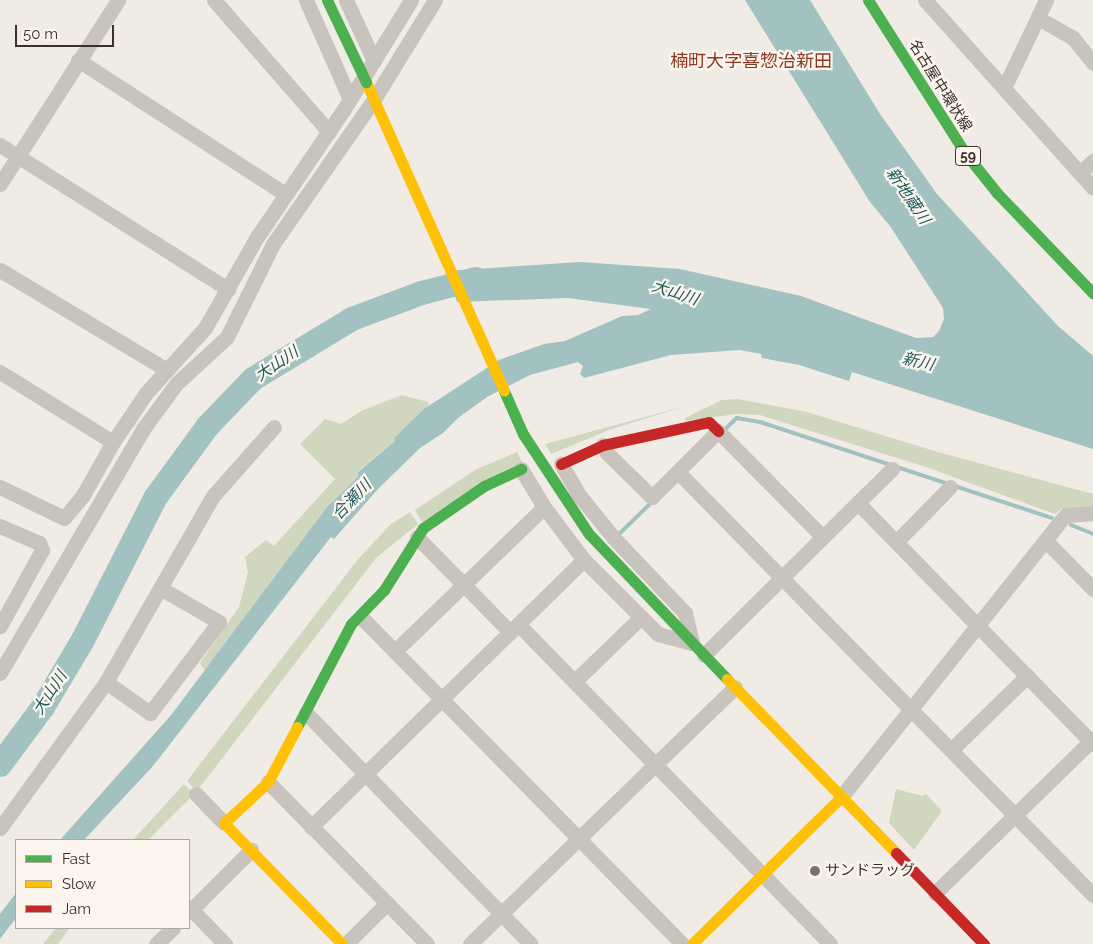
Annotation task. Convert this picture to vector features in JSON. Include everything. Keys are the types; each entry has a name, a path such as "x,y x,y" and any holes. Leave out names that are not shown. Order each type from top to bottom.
{"street":[{"path":"0,184 118,0"},
{"path":"214,0 329,132"},
{"path":"306,0 349,97"},
{"path":"327,0 366,82 523,434 589,534 984,944"},
{"path":"346,0 374,62"},
{"path":"0,673 143,429 176,384 227,336 273,244 374,101 436,0"},
{"name":"名古屋中環状線","path":"868,0 965,153 997,193 1093,293"},
{"path":"1004,88 1046,0"},
{"path":"0,487 64,518 83,495 113,442 146,393 205,328 285,194 329,132 349,97 374,62 406,2"},
{"path":"934,3 1004,88 1093,188"},
{"path":"1038,18 1073,38 1093,63"},
{"path":"78,60 285,194"},
{"path":"0,145 16,157 228,289"},
{"path":"1080,173 1093,161"},
{"path":"0,270 167,370"},
{"path":"0,372 113,442"},
{"path":"692,643 685,613 613,537 579,495 561,464 603,445 709,422 823,537"},
{"path":"0,828 106,682 213,496 274,427"},
{"path":"603,445 607,453 652,496 718,431"},
{"path":"224,822 268,782 306,714 351,624 361,617 384,590 423,528 484,486 521,469 544,507 584,560 641,618 658,634 692,643"},
{"path":"704,655 892,469"},
{"path":"678,472 1093,895"},
{"path":"896,542 950,486"},
{"path":"858,503 1092,741 935,893"},
{"path":"395,651 544,507"},
{"path":"692,944 841,797 977,624 1066,515 1093,512"},
{"path":"0,526 40,543 42,550 0,626"},
{"path":"416,537 464,585 575,681 830,944"},
{"path":"1045,540 1093,589"},
{"path":"311,826 584,560"},
{"path":"106,682 150,712 219,622 160,588"},
{"path":"361,617 682,944"},
{"path":"575,681 641,618"},
{"path":"952,750 1027,676"},
{"path":"470,944 735,687"},
{"path":"306,714 531,944"},
{"path":"268,782 427,944"},
{"path":"196,794 342,944"},
{"path":"225,944 190,911 251,850"},
{"path":"346,944 387,904"},
{"path":"156,944 172,929"}],"green space":[{"path":"402,395 428,402 429,405 394,438 395,441 358,471 358,477 327,507 205,671 200,663 239,607 248,572 245,557 266,540 274,546 335,479 300,444 325,419 341,424 363,410"},
{"path":"738,399 807,412 938,452 1093,494 1093,507 1061,509 1055,514 926,467 760,415 737,414 685,421 685,418 722,400"},
{"path":"686,406 609,430 551,454 545,444"},
{"path":"517,452 524,466 422,522 415,510 475,470"},
{"path":"410,512 418,524 376,558 197,791 187,781 359,558 391,524"},
{"path":"184,784 194,794 149,839 134,839"},
{"path":"896,789 922,796 926,794 942,811 914,850 889,823"},
{"path":"55,929 69,929 58,944 43,944"}],"water":[{"path":"745,0 810,0 880,114 937,194 1058,326 1093,356 1093,449 852,372 849,381 799,365 762,358 761,354 740,350 671,355 584,378 580,374 583,366 578,362 530,375 487,397 458,418 443,433 420,448 378,489 334,539 331,537 153,766 85,839 61,839 172,714 327,507 358,477 358,472 395,441 394,438 424,409 499,360 544,344 565,341 622,316 638,315 651,309 568,298 457,302 446,271 580,262 680,269 801,296 916,338 933,337 939,331 944,319 943,308 890,226 870,202"},
{"path":"15,894 15,919 0,939 0,914"}],"waterway":[{"name":"大山川","path":"0,765 43,707 83,640 156,497 207,427 253,379 352,319 422,293 476,279"},
{"path":"724,430 737,418 760,422 1052,518"},
{"path":"619,534 652,502"},
{"path":"1071,525 1093,534"}],"traffic: fast":[{"path":"327,0 366,82"},
{"path":"868,0 965,153 997,193 1093,293"},
{"path":"504,391 523,434 589,534 727,679"},
{"path":"297,727 351,624 384,590 423,528 484,486 521,469"}],"traffic: slow":[{"path":"366,82 504,391"},
{"path":"727,679 896,853"},
{"path":"297,727 268,782 224,823 342,944"},
{"path":"692,944 841,797"}],"traffic: jam":[{"path":"561,464 603,445 709,422 718,431"},
{"path":"896,853 984,944"}],"place":[{"name":"サンドラッグ","path":"815,871"}],"district":[{"name":"楠町大字喜惣治新田","path":"751,61"}],"water label":[{"name":"新地蔵川","path":"908,196"},
{"name":"新川","path":"918,362"},
{"name":"合瀬川","path":"352,500"}]}
